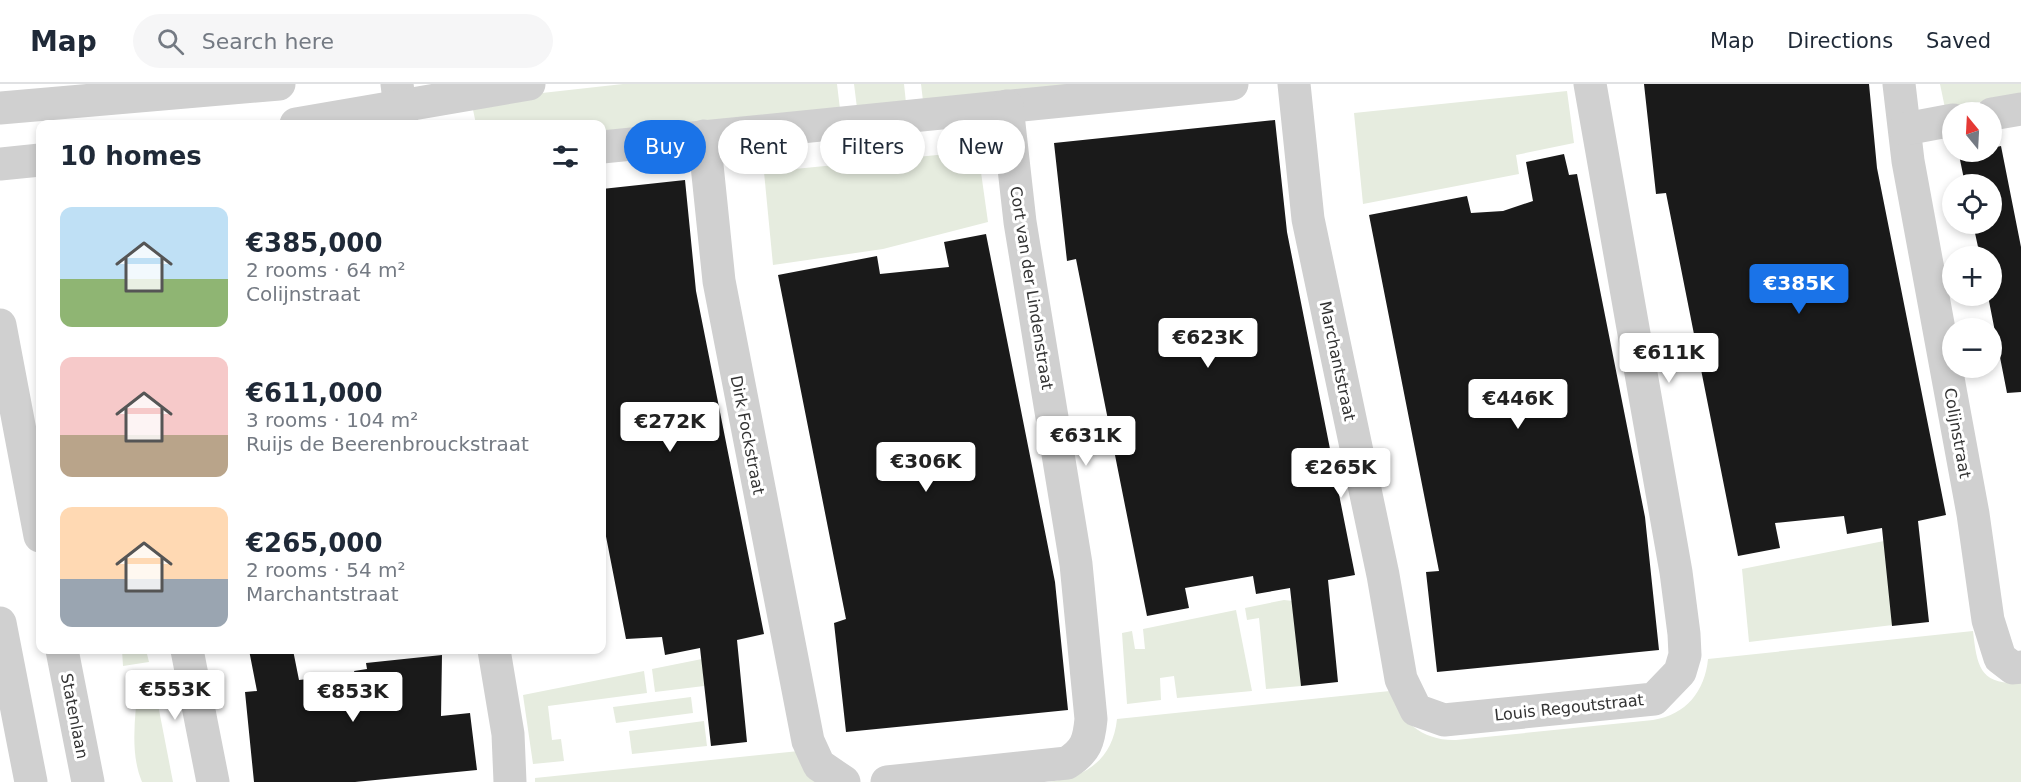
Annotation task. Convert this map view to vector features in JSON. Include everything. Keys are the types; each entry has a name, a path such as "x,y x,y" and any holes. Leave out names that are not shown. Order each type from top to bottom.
{"street":[{"path":"0,108 279,84"},
{"path":"319,120 529,84"},
{"path":"706,136 1007,106 1157,88 1232,84"},
{"name":"Marchantstraat","path":"1294,84 1308,219 1383,575 1401,679 1416,710 1444,720"},
{"name":"Louis Regoutstraat","path":"1444,720 1654,699 1680,672 1685,655 1676,572 1590,84"},
{"name":"Colijnstraat","path":"1899,84 1988,620 2000,658 2017,668"},
{"name":"Cort van der Lindenstraat","path":"887,782 1067,763 1081,754 1090,735 1091,719 1076,564 1020,222 1007,106"},
{"path":"2002,112 2021,109"},
{"path":"1905,129 1942,122"},
{"path":"606,147 624,145"},
{"name":"Dirk Fockstraat","path":"706,155 719,281 807,731 819,765 844,782"},
{"path":"0,164 36,160"},
{"path":"0,325 36,515"},
{"path":"0,623 31,782"},
{"name":"Statenlaan","path":"63,654 88,782"},
{"path":"188,654 213,782"},
{"path":"495,654 508,734 510,782"}],"shaded area":[{"path":"623,84 837,84 840,109 706,123 706,120 624,120 624,131 606,133 606,120 475,120 472,105 542,93"},
{"path":"854,84 904,84 906,103 857,108"},
{"path":"921,84 1091,84 923,101"},
{"path":"1940,84 2021,84 2021,95 1980,102 1944,102"},
{"path":"1567,91 1574,143 1516,155 1519,174 1363,204 1354,113"},
{"path":"937,155 937,174 981,174 988,222 883,249 773,265 764,174 808,174 808,168 820,167 820,174 925,174 925,156"},
{"path":"1884,541 1893,625 1749,642 1742,569"},
{"path":"1284,600 1293,601 1301,686 1266,689 1259,618 1247,620 1245,608"},
{"path":"1236,610 1252,691 1177,698 1174,676 1160,678 1161,700 1127,704 1122,633 1132,631 1135,649 1145,649 1143,629"},
{"path":"1973,631 1976,655 1983,671 1997,681 2021,683 2021,782 1047,782 1074,776 1095,764 1110,745 1117,719 1390,691 1400,712 1414,728 1433,737 1444,739 1456,740 1653,720 1675,713 1692,700 1703,681 1708,659"},
{"path":"122,654 147,654 149,662 123,666"},
{"path":"702,659 704,686 655,692 652,669"},
{"path":"644,671 647,693 548,706 552,740 561,739 564,761 533,764 523,695"},
{"path":"153,679 173,782 142,782 138,770 134,732 138,682"},
{"path":"691,697 693,713 616,723 613,707"},
{"path":"704,721 707,746 632,754 629,731"},
{"path":"799,751 817,782 535,782 535,778"}],"building":[{"path":"1644,84 1869,84 1877,168 1946,515 1918,521 1929,622 1892,626 1882,528 1847,534 1844,516 1775,523 1780,548 1738,556 1666,193 1656,194"},
{"path":"1275,120 1287,232 1355,575 1328,580 1338,682 1301,686 1290,588 1256,594 1253,576 1185,588 1189,608 1147,616 1076,259 1067,261 1054,143"},
{"path":"2002,151 2021,247 2021,392 2007,393 2002,367 2002,318 1992,318 1990,306 2002,306 2002,246 1978,246 1975,234 2002,234 2002,174 1963,174 1960,162 2002,162"},
{"path":"1564,154 1569,175 1577,174 1645,517 1659,650 1437,672 1426,572 1439,571 1369,215 1467,196 1471,213 1503,211 1533,201 1526,162"},
{"path":"685,180 696,291 764,634 737,640 747,742 711,746 700,648 665,655 662,637 626,639 606,536 606,189"},
{"path":"986,234 1055,582 1068,710 846,732 834,623 846,619 778,275 877,256 880,274 949,267 944,242"},
{"path":"250,654 294,654 299,680 355,674 354,671 367,669 366,663 442,655 441,716 470,713 477,770 355,782 254,782 245,692 257,691"}]}
